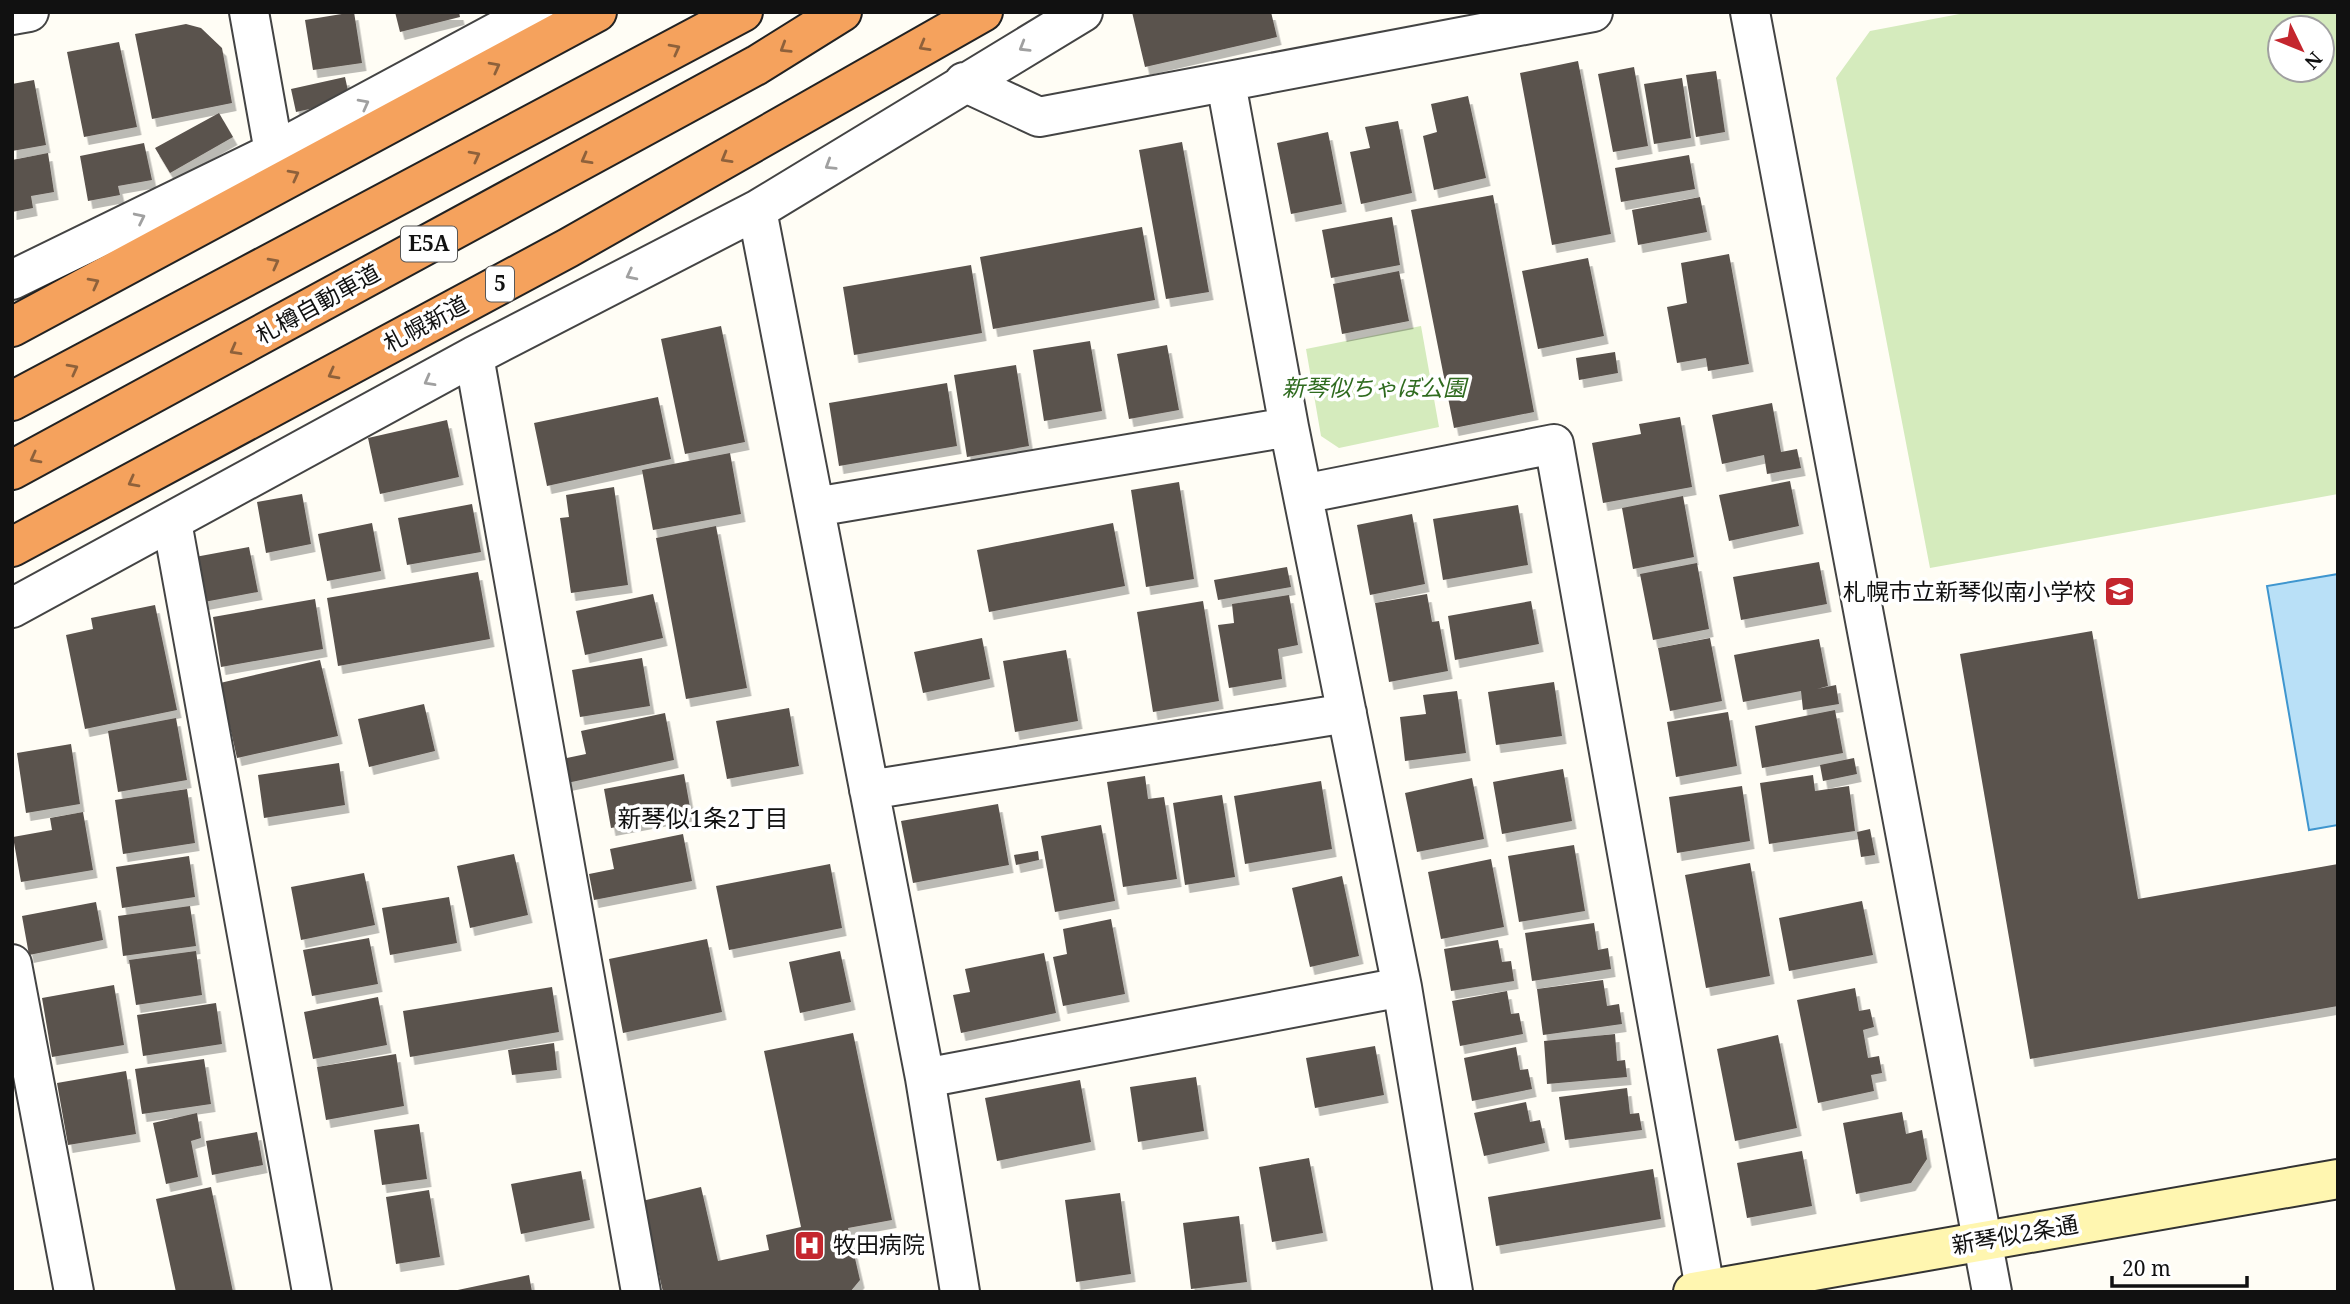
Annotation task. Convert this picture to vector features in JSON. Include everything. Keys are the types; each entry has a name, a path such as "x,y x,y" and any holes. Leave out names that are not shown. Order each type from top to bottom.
{"highway":[{"path":"12,327 597,12"},
{"name":"E5A","path":"12,401 743,12"},
{"name":"札樽自動車道","path":"12,470 757,65 842,12"},
{"name":"札幌新道","path":"12,547 568,248 983,12"}],"street":[{"path":"12,15 29,12"},
{"path":"250,12 274,152"},
{"path":"12,280 274,152 534,12"},
{"path":"12,608 474,356 757,210 1083,12"},
{"path":"964,82 1038,117 1593,12"},
{"path":"1750,12 1993,1292"},
{"path":"1226,83 1289,427 1402,987 1453,1292"},
{"path":"757,210 925,1078 960,1292"},
{"path":"474,356 641,1292"},
{"path":"815,507 1289,427"},
{"path":"1303,494 1554,444 1699,1291"},
{"path":"172,522 312,1292"},
{"path":"869,790 1347,713"},
{"path":"12,964 74,1292"},
{"path":"925,1078 1402,987"},
{"name":"新琴似2条通","path":"1699,1291 2338,1179"}],"green space":[{"path":"1970,12 2338,12 2338,494 1930,568 1836,78 1870,31"},
{"name":"新琴似ちゃぼ公園","path":"1421,326 1439,427 1339,448 1321,436 1306,349"}],"water":[{"path":"2338,574 2338,825 2309,830 2267,586"}],"building":[{"path":"354,12 362,63 313,70 305,20"},
{"path":"395,12 459,12 460,17 400,32"},
{"path":"1132,12 1271,12 1277,37 1145,67"},
{"path":"186,24 201,28 222,48 232,103 152,119 135,34"},
{"path":"119,42 137,127 84,137 67,52"},
{"path":"1578,61 1611,234 1552,245 1520,73"},
{"path":"1634,67 1648,146 1613,152 1598,74"},
{"path":"1716,71 1725,132 1696,137 1686,75"},
{"path":"345,77 350,100 296,112 291,89"},
{"path":"1682,78 1691,138 1654,144 1644,84"},
{"path":"34,80 46,145 12,151 12,84"},
{"path":"1468,96 1486,178 1434,190 1423,136 1437,132 1431,104"},
{"path":"219,113 233,137 170,173 155,148"},
{"path":"1398,121 1412,193 1361,204 1350,152 1370,148 1365,127"},
{"path":"1328,132 1342,204 1291,214 1277,143"},
{"path":"1182,142 1209,292 1166,299 1139,150"},
{"path":"144,143 152,180 118,186 120,195 88,201 80,156"},
{"path":"48,153 54,192 31,196 33,208 12,212 12,160"},
{"path":"1689,155 1695,189 1621,202 1615,168"},
{"path":"1493,195 1534,412 1454,428 1411,210"},
{"path":"1700,197 1707,232 1638,245 1632,210"},
{"path":"1392,217 1400,265 1331,278 1322,230"},
{"path":"1142,227 1155,300 993,329 980,257"},
{"path":"1729,254 1749,364 1708,371 1706,358 1677,363 1667,307 1687,303 1681,263"},
{"path":"1588,258 1604,336 1538,349 1522,271"},
{"path":"971,265 982,333 854,355 843,287"},
{"path":"1399,271 1409,321 1342,334 1333,284"},
{"path":"721,326 745,442 685,454 661,339"},
{"path":"1090,341 1102,411 1044,421 1033,350"},
{"path":"1167,345 1179,410 1129,419 1117,354"},
{"path":"1615,352 1618,373 1579,380 1576,358"},
{"path":"1016,365 1029,446 967,457 954,375"},
{"path":"947,383 957,446 839,466 829,403"},
{"path":"658,397 671,459 547,486 534,423"},
{"path":"1772,403 1781,452 1797,449 1801,468 1767,474 1764,455 1722,464 1712,415"},
{"path":"1680,417 1692,487 1603,503 1592,443 1641,434 1639,424"},
{"path":"447,420 459,477 380,494 368,438"},
{"path":"730,453 741,514 653,530 642,470"},
{"path":"1790,481 1799,526 1729,541 1719,495"},
{"path":"1179,482 1194,579 1146,587 1131,490"},
{"path":"614,487 628,585 571,593 560,518 569,517 566,495"},
{"path":"302,494 311,544 266,553 257,502"},
{"path":"1683,496 1694,557 1633,569 1622,508"},
{"path":"472,504 481,552 407,565 398,518"},
{"path":"1518,505 1528,565 1443,580 1433,519"},
{"path":"1412,514 1425,584 1370,595 1357,525"},
{"path":"372,523 381,571 327,581 318,534"},
{"path":"1113,523 1125,586 989,612 977,550"},
{"path":"716,526 747,688 686,699 656,538"},
{"path":"249,547 258,592 204,602 195,557"},
{"path":"1819,562 1827,604 1741,620 1733,577"},
{"path":"1697,563 1709,629 1653,640 1640,574"},
{"path":"1287,567 1291,587 1218,600 1214,580"},
{"path":"478,572 490,639 338,666 327,598"},
{"path":"653,594 663,638 585,655 576,611"},
{"path":"1427,594 1432,622 1439,621 1448,671 1389,682 1375,603"},
{"path":"1289,595 1298,645 1278,649 1282,679 1229,688 1218,625 1234,623 1232,604"},
{"path":"315,599 323,649 221,667 213,617"},
{"path":"1203,601 1219,701 1153,712 1137,612"},
{"path":"1531,601 1539,644 1455,660 1448,616"},
{"path":"155,605 177,710 85,729 66,635 93,629 91,618"},
{"path":"2092,631 2138,899 2338,864 2338,1006 2030,1059 1960,654"},
{"path":"982,638 990,679 923,693 914,652"},
{"path":"1710,638 1722,701 1670,711 1658,648"},
{"path":"1819,639 1828,686 1817,689 1836,685 1839,704 1803,710 1801,691 1743,702 1734,655"},
{"path":"1066,650 1078,721 1015,732 1003,661"},
{"path":"642,658 650,706 580,717 572,670"},
{"path":"320,660 338,736 237,758 220,683"},
{"path":"1554,682 1562,736 1496,745 1488,692"},
{"path":"1457,691 1466,753 1405,761 1400,717 1426,714 1423,695"},
{"path":"424,704 435,751 369,767 358,719"},
{"path":"789,708 799,766 727,779 716,721"},
{"path":"1835,710 1843,753 1762,768 1755,726"},
{"path":"1728,712 1737,766 1676,777 1667,722"},
{"path":"665,713 674,760 567,783 562,759 586,754 581,731"},
{"path":"176,718 187,780 118,792 108,731"},
{"path":"71,744 80,804 26,813 17,753"},
{"path":"1854,758 1857,774 1823,781 1820,765"},
{"path":"339,763 345,805 264,818 258,775"},
{"path":"1563,769 1572,821 1502,834 1493,782"},
{"path":"684,774 691,813 611,828 604,789"},
{"path":"1813,775 1815,791 1849,786 1855,831 1769,844 1760,783"},
{"path":"1145,776 1148,799 1164,797 1177,879 1123,887 1107,782"},
{"path":"1472,778 1484,839 1417,852 1405,793"},
{"path":"1321,781 1332,849 1245,864 1234,796"},
{"path":"1742,786 1750,841 1677,853 1669,797"},
{"path":"187,789 195,843 123,854 115,800"},
{"path":"1222,795 1235,877 1185,885 1173,803"},
{"path":"998,804 1009,865 913,883 901,821"},
{"path":"83,812 93,870 21,882 13,837 52,830 50,818"},
{"path":"1101,825 1115,901 1055,912 1041,836"},
{"path":"1870,829 1875,855 1861,857 1857,832"},
{"path":"683,834 692,881 594,900 589,874 614,869 610,849"},
{"path":"1574,845 1585,911 1519,922 1508,856"},
{"path":"1038,851 1039,860 1016,865 1014,855"},
{"path":"514,854 528,915 470,928 457,866"},
{"path":"189,856 195,897 122,908 116,867"},
{"path":"1491,859 1504,927 1441,939 1428,872"},
{"path":"1750,863 1770,976 1706,988 1685,875"},
{"path":"830,864 842,928 729,950 716,886"},
{"path":"364,873 375,925 301,940 291,887"},
{"path":"1342,876 1359,956 1310,967 1292,888"},
{"path":"449,897 457,943 390,955 382,908"},
{"path":"1862,901 1873,955 1789,971 1779,918"},
{"path":"96,902 103,940 29,955 22,916"},
{"path":"190,906 196,946 123,956 118,916"},
{"path":"1111,919 1125,994 1063,1006 1053,957 1067,954 1063,929"},
{"path":"1594,923 1598,950 1608,948 1611,969 1532,981 1525,933"},
{"path":"369,938 378,984 312,996 303,950"},
{"path":"707,939 722,1012 623,1033 609,959"},
{"path":"1498,940 1502,962 1511,961 1514,981 1451,991 1444,949"},
{"path":"196,951 202,995 136,1005 129,960"},
{"path":"840,951 851,1002 800,1013 789,962"},
{"path":"1044,953 1056,1013 961,1033 953,995 970,992 965,969"},
{"path":"1603,980 1607,1006 1619,1004 1622,1024 1543,1035 1537,989"},
{"path":"114,985 124,1045 52,1057 42,998"},
{"path":"552,987 559,1032 410,1057 403,1011"},
{"path":"1855,988 1859,1011 1870,1009 1874,1027 1863,1030 1868,1058 1879,1056 1882,1073 1871,1075 1874,1091 1818,1103 1797,1000"},
{"path":"1507,991 1511,1014 1519,1013 1523,1034 1460,1046 1452,1001"},
{"path":"378,997 387,1045 313,1059 304,1012"},
{"path":"216,1003 222,1044 143,1056 137,1015"},
{"path":"853,1033 892,1220 848,1228 860,1280 850,1292 663,1292 642,1201 701,1187 718,1261 769,1250 766,1235 801,1227 764,1051"},
{"path":"1615,1034 1617,1061 1625,1060 1627,1077 1547,1084 1544,1041"},
{"path":"1778,1035 1797,1128 1735,1141 1717,1049"},
{"path":"554,1043 557,1070 512,1075 508,1050"},
{"path":"1375,1046 1384,1095 1315,1108 1306,1058"},
{"path":"1516,1047 1520,1070 1528,1069 1532,1089 1472,1101 1464,1058"},
{"path":"396,1054 404,1106 326,1120 317,1067"},
{"path":"204,1059 211,1104 142,1114 135,1069"},
{"path":"126,1071 136,1134 68,1145 57,1083"},
{"path":"1196,1077 1204,1131 1138,1142 1130,1087"},
{"path":"1080,1080 1091,1142 997,1161 985,1098"},
{"path":"1627,1088 1630,1114 1639,1113 1642,1130 1565,1140 1559,1097"},
{"path":"1526,1102 1530,1122 1540,1120 1545,1143 1484,1156 1474,1113"},
{"path":"1902,1112 1906,1134 1922,1130 1927,1159 1911,1183 1856,1194 1843,1123"},
{"path":"197,1113 201,1138 191,1141 198,1177 166,1184 153,1123"},
{"path":"419,1124 427,1179 382,1185 374,1130"},
{"path":"257,1132 263,1165 212,1175 206,1141"},
{"path":"1802,1151 1812,1206 1747,1218 1737,1163"},
{"path":"1309,1158 1323,1233 1272,1242 1259,1167"},
{"path":"1653,1169 1661,1219 1496,1246 1488,1197"},
{"path":"581,1171 590,1220 521,1234 511,1184"},
{"path":"211,1187 233,1292 176,1292 156,1199"},
{"path":"429,1190 440,1257 396,1264 386,1197"},
{"path":"1120,1193 1131,1274 1076,1282 1065,1200"},
{"path":"1239,1216 1247,1282 1191,1289 1183,1223"},
{"path":"529,1275 532,1292 453,1292 453,1291"}],"place":[{"name":"札幌市立新琴似南小学校","path":"2119,592"},
{"name":"牧田病院","path":"810,1245"}],"district":[{"name":"新琴似1条2丁目","path":"703,819"}]}
